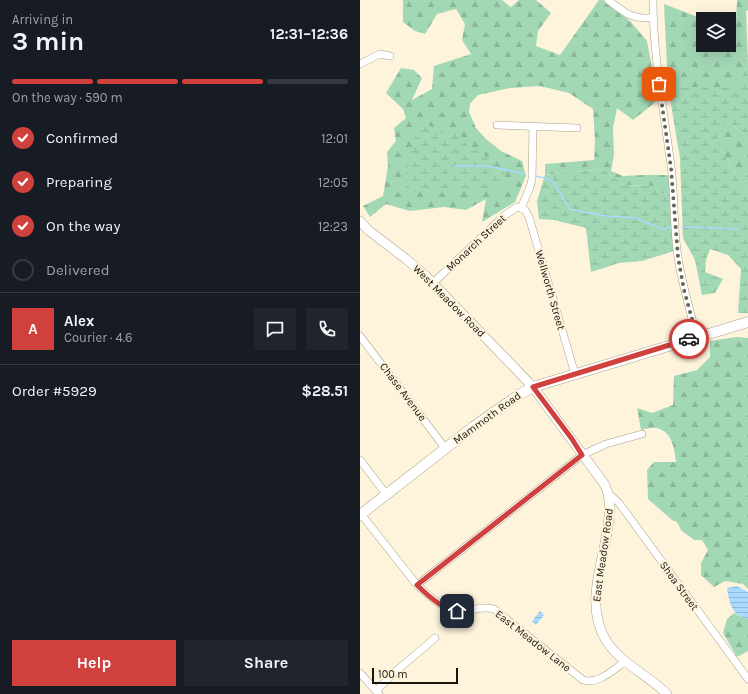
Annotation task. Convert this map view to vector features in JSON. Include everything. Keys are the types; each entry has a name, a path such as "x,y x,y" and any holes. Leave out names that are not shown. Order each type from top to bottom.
{"main road":[{"name":"Mammoth Road","path":"360,515 445,448 514,398 533,387 748,322"}],"street":[{"path":"608,0 633,17 653,18"},
{"path":"653,0 653,18 659,84 671,168 678,257 684,290 697,337"},
{"path":"360,64 380,54 390,56"},
{"path":"498,125 577,128"},
{"path":"521,208 532,179 533,126"},
{"name":"Monarch Street","path":"433,283 504,216 517,207 521,208"},
{"name":"Wellworth Street","path":"521,208 525,210 529,217 575,374"},
{"name":"West Meadow Road","path":"360,221 368,230 411,263 433,283 533,387"},
{"name":"Chase Avenue","path":"360,336 445,448"},
{"name":"East Meadow Road","path":"533,387 605,484 609,494 610,504 608,531 596,596 598,624 607,642 626,661 667,694"},
{"path":"417,585 582,455 606,444 642,434"},
{"path":"360,460 386,494"},
{"name":"Shea Street","path":"609,494 619,503 748,679"},
{"name":"East Meadow Lane","path":"360,515 417,585 426,594 447,608 454,611 487,608 494,609 583,680 591,682 599,679 626,661"},
{"path":"360,673 378,693 395,672 435,638"}],"green space":[{"path":"403,0 502,0 511,7 519,0 536,0 551,13 538,31 536,46 560,55 599,0 603,0 630,21 647,41 658,100 633,120 617,108 613,128 614,155 611,171 623,176 669,175 670,200 653,186 625,185 603,169 545,175 545,164 594,160 595,140 593,109 569,93 540,86 510,88 478,95 470,104 469,112 476,128 486,139 501,151 522,161 526,176 515,202 482,222 486,199 466,210 444,207 410,211 386,204 370,217 363,206 383,196 388,166 387,152 396,141 394,128 406,118 403,109 386,93 401,68 414,70 422,78 412,100 432,89 434,66 471,54 462,40 465,24 456,9 437,14 425,34 415,31 403,22"},
{"path":"737,0 748,0 748,10 746,11 748,64 736,87 668,87 664,4 696,16 696,52 736,52"},
{"path":"748,64 748,137 729,123 716,141 748,193 748,313 738,313 741,269 728,255 710,249 706,260 705,272 723,279 715,293 702,295 695,260 683,238 680,158 668,87 736,87"},
{"path":"422,121 444,134 451,131 459,135 469,148 481,152 505,173 502,185 496,189 470,191 450,188 407,192 407,165"},
{"path":"729,123 748,137 748,193 716,141"},
{"path":"603,169 625,185 653,186 670,200 674,251 642,261 619,263 591,272 586,228 554,220 539,219 537,201 545,175"},
{"path":"736,337 748,338 748,589 743,584 725,581 714,587 701,575 701,563 708,550 702,540 694,540 681,530 677,522 672,520 648,499 647,470 654,462 676,462 670,437 662,430 657,428 641,430 637,408 652,413 673,405 674,376 697,370 710,357 710,341"},
{"path":"734,613 748,619 748,651 737,657 723,633 727,619"}],"water":[{"path":"737,586 748,592 748,619 738,615 730,603 727,588"},
{"path":"540,611 544,615 536,625 532,621"}],"waterway":[{"path":"454,166 488,166 524,174"},
{"path":"536,176 552,180 570,209 606,216 636,218 662,229 671,228"},
{"path":"682,227 738,229"}],"way so far":[{"path":"659,84 671,168 678,257 684,290 697,337 689,339"}],"route":[{"path":"457,611 447,608 426,594 417,585 582,455 572,439 533,387 689,339"}]}
